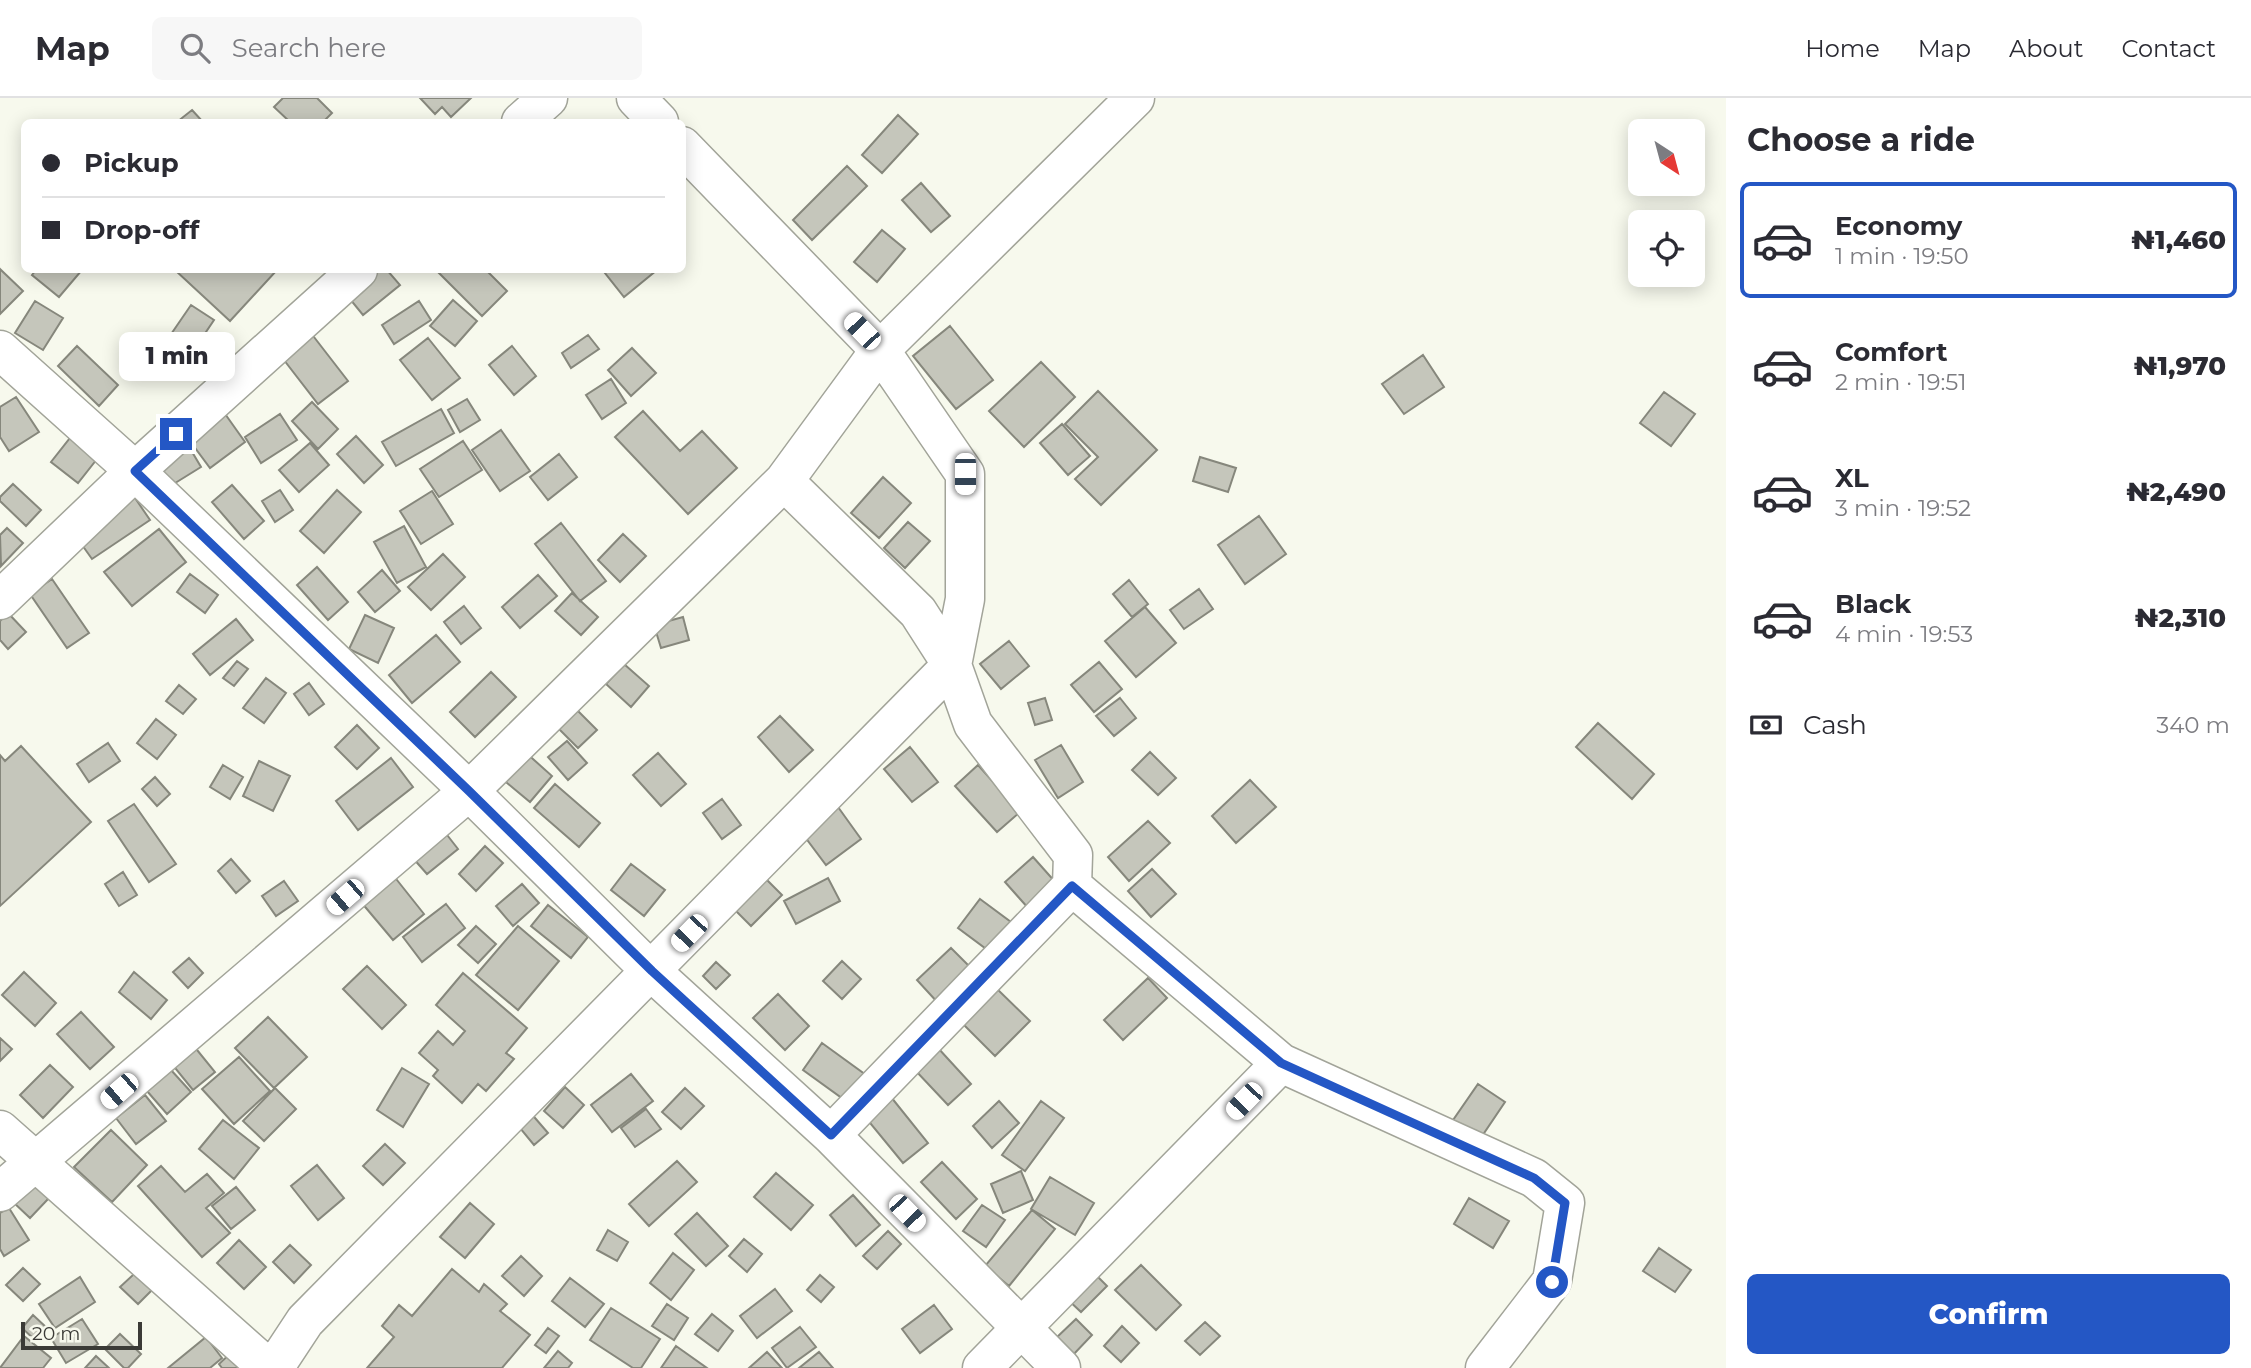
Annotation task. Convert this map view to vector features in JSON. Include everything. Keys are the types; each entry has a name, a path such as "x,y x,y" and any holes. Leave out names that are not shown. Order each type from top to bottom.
{"street":[{"path":"524,119 548,98"},
{"path":"636,98 657,119"},
{"path":"0,1192 469,791 784,481 880,350 1135,98"},
{"path":"274,1368 305,1321 952,665 965,599 965,474 880,350 686,150"},
{"path":"0,600 135,471 355,273"},
{"path":"0,350 135,471 469,791 652,971 831,1135 1061,1368"},
{"path":"784,481 918,612 952,665 973,724 1073,855 1072,886 831,1135"},
{"path":"1072,886 1281,1063 1534,1178 1565,1203 1552,1282 1485,1368"},
{"path":"982,1368 1281,1063"},
{"path":"0,1130 268,1368"}],"building":[{"path":"283,98 317,98 332,113 326,119 287,119 274,107"},
{"path":"420,98 471,98 451,117 442,107 435,114"},
{"path":"192,110 200,119 181,119"},
{"path":"898,115 918,134 882,173 862,155"},
{"path":"847,166 867,186 812,240 793,220"},
{"path":"921,183 950,216 931,232 902,200"},
{"path":"882,230 905,249 877,282 854,262"},
{"path":"0,269 23,291 0,314"},
{"path":"34,273 79,273 59,297 32,275"},
{"path":"178,273 274,273 230,321"},
{"path":"371,273 390,273 400,285 363,315 345,293"},
{"path":"439,273 489,273 507,291 482,316"},
{"path":"605,273 653,273 624,297"},
{"path":"453,300 477,321 455,346 430,326"},
{"path":"35,301 63,318 43,350 15,333"},
{"path":"419,301 431,320 394,344 382,325"},
{"path":"191,305 214,320 177,375 154,359"},
{"path":"950,326 993,380 956,409 913,356"},
{"path":"307,328 348,381 318,404 277,351"},
{"path":"588,335 599,349 571,368 562,353"},
{"path":"428,338 460,378 432,400 400,360"},
{"path":"77,346 118,385 99,406 58,366"},
{"path":"512,346 536,376 514,395 489,365"},
{"path":"632,348 656,373 631,396 608,370"},
{"path":"1423,355 1444,387 1404,414 1382,384"},
{"path":"1041,362 1075,397 1024,447 989,411"},
{"path":"611,379 626,403 602,419 586,395"},
{"path":"1098,391 1157,450 1101,505 1075,479 1098,457 1065,424"},
{"path":"1664,392 1695,414 1671,446 1640,423"},
{"path":"16,397 39,432 9,451 0,437 0,407"},
{"path":"467,399 480,420 460,432 448,410"},
{"path":"312,402 338,429 318,449 292,421"},
{"path":"441,409 454,433 396,466 382,442"},
{"path":"223,411 245,442 210,468 187,437"},
{"path":"643,411 680,451 702,431 737,468 688,514 615,437"},
{"path":"280,414 297,440 261,463 245,437"},
{"path":"1062,424 1090,456 1068,475 1040,443"},
{"path":"501,430 530,471 500,491 472,450"},
{"path":"356,436 383,465 364,483 337,454"},
{"path":"70,438 97,459 78,483 51,462"},
{"path":"185,440 201,467 172,485 155,459"},
{"path":"463,441 482,470 439,497 420,469"},
{"path":"310,443 329,465 299,492 279,470"},
{"path":"559,454 577,477 548,500 530,477"},
{"path":"1200,457 1236,468 1228,492 1193,481"},
{"path":"883,477 911,503 879,538 851,513"},
{"path":"13,484 41,510 26,526 0,501 0,497"},
{"path":"232,485 264,521 244,539 212,502"},
{"path":"280,490 293,510 275,522 262,501"},
{"path":"337,490 361,512 324,553 300,531"},
{"path":"432,491 453,524 421,544 400,511"},
{"path":"133,495 150,520 92,559 75,535"},
{"path":"1259,516 1286,554 1245,584 1218,545"},
{"path":"908,522 930,541 905,568 884,548"},
{"path":"561,523 606,581 580,601 535,544"},
{"path":"404,526 426,567 397,583 374,542"},
{"path":"7,528 23,543 1,566 0,535"},
{"path":"159,529 186,562 132,606 104,572"},
{"path":"623,534 646,556 620,582 598,560"},
{"path":"443,554 465,577 431,610 408,587"},
{"path":"317,567 348,602 328,620 297,585"},
{"path":"382,570 400,591 375,612 358,592"},
{"path":"190,574 218,595 205,613 177,592"},
{"path":"538,575 557,596 520,628 502,607"},
{"path":"52,579 89,633 67,648 30,594"},
{"path":"1129,580 1148,604 1132,617 1113,594"},
{"path":"1199,589 1213,609 1184,629 1170,610"},
{"path":"572,593 598,617 581,635 555,611"},
{"path":"464,606 481,628 461,644 444,622"},
{"path":"1145,607 1176,643 1136,677 1105,641"},
{"path":"8,613 26,632 8,649 0,640 0,621"},
{"path":"365,615 394,628 378,663 349,649"},
{"path":"683,617 689,640 661,648 654,625"},
{"path":"236,619 253,640 210,675 193,654"},
{"path":"436,635 460,662 412,703 389,675"},
{"path":"1009,641 1029,666 1001,689 980,664"},
{"path":"237,661 248,669 234,686 223,678"},
{"path":"1099,662 1122,689 1094,712 1071,685"},
{"path":"624,664 649,686 631,707 606,684"},
{"path":"491,672 516,697 475,737 450,712"},
{"path":"266,678 286,693 264,723 243,708"},
{"path":"309,683 324,704 309,715 294,694"},
{"path":"179,685 196,699 183,714 166,701"},
{"path":"1045,698 1052,720 1035,725 1028,703"},
{"path":"1120,698 1136,718 1114,736 1096,716"},
{"path":"576,709 597,730 578,748 557,727"},
{"path":"780,716 813,750 789,772 758,737"},
{"path":"156,719 176,735 157,759 137,743"},
{"path":"1598,723 1654,774 1632,799 1576,747"},
{"path":"357,725 379,748 357,769 335,747"},
{"path":"567,741 587,763 568,780 548,757"},
{"path":"108,743 120,761 89,782 77,764"},
{"path":"1061,745 1083,782 1058,798 1035,760"},
{"path":"21,746 91,822 0,906 0,755 5,761"},
{"path":"910,747 938,782 912,802 884,769"},
{"path":"524,751 552,776 530,802 501,778"},
{"path":"1150,752 1176,778 1158,795 1132,770"},
{"path":"658,753 686,784 661,806 633,775"},
{"path":"391,758 413,787 358,830 336,801"},
{"path":"259,761 290,776 273,811 243,796"},
{"path":"223,765 243,777 230,799 210,787"},
{"path":"978,765 1020,812 997,832 955,786"},
{"path":"155,777 170,794 157,806 142,789"},
{"path":"1250,780 1276,807 1236,843 1212,816"},
{"path":"555,784 600,823 579,847 534,808"},
{"path":"722,799 741,825 722,839 703,813"},
{"path":"134,804 176,864 149,882 108,821"},
{"path":"838,807 861,839 826,865 802,833"},
{"path":"1148,821 1170,843 1129,881 1108,857"},
{"path":"444,831 458,849 427,874 412,857"},
{"path":"485,846 503,863 476,891 459,874"},
{"path":"1033,857 1057,884 1029,909 1005,882"},
{"path":"231,859 250,881 236,893 218,871"},
{"path":"631,864 665,890 644,916 611,890"},
{"path":"1152,869 1176,894 1151,917 1128,891"},
{"path":"123,872 137,895 119,906 105,884"},
{"path":"393,875 424,914 393,940 361,902"},
{"path":"762,875 782,895 751,926 731,906"},
{"path":"828,878 840,901 796,924 784,901"},
{"path":"284,881 298,901 276,916 262,896"},
{"path":"522,884 539,903 513,926 496,906"},
{"path":"980,899 1015,925 993,954 958,928"},
{"path":"446,904 465,928 422,962 403,937"},
{"path":"548,905 588,937 571,958 531,926"},
{"path":"476,926 496,944 478,963 458,945"},
{"path":"518,926 559,961 518,1010 476,975"},
{"path":"951,948 974,971 939,1004 917,980"},
{"path":"189,958 203,973 188,988 173,972"},
{"path":"842,961 861,979 842,999 823,981"},
{"path":"716,962 730,975 716,989 703,976"},
{"path":"367,966 406,1005 382,1029 343,989"},
{"path":"24,972 56,1003 35,1026 2,995"},
{"path":"134,972 167,1000 151,1019 119,992"},
{"path":"463,973 527,1028 506,1053 514,1059 486,1091 478,1084 462,1103 433,1076 438,1070 419,1053 438,1031 453,1045 465,1031 436,1005"},
{"path":"1148,978 1167,998 1123,1040 1104,1020"},
{"path":"993,985 1030,1021 995,1056 959,1020"},
{"path":"778,994 809,1026 785,1050 753,1018"},
{"path":"81,1012 114,1047 90,1069 57,1034"},
{"path":"268,1017 307,1057 274,1088 235,1048"},
{"path":"0,1038 12,1049 0,1061"},
{"path":"822,1043 866,1075 846,1101 803,1070"},
{"path":"193,1045 215,1072 193,1090 171,1063"},
{"path":"938,1048 971,1084 948,1105 915,1070"},
{"path":"239,1057 270,1091 234,1124 202,1089"},
{"path":"50,1065 73,1087 43,1118 20,1095"},
{"path":"402,1068 429,1084 403,1127 377,1110"},
{"path":"171,1070 191,1092 167,1114 147,1091"},
{"path":"631,1074 653,1101 612,1132 591,1105"},
{"path":"1478,1084 1505,1102 1478,1142 1451,1123"},
{"path":"565,1087 584,1105 563,1128 544,1111"},
{"path":"275,1088 296,1109 264,1141 243,1121"},
{"path":"685,1088 704,1106 681,1129 662,1112"},
{"path":"887,1092 928,1143 903,1163 861,1112"},
{"path":"145,1095 166,1121 136,1144 116,1118"},
{"path":"999,1101 1019,1123 992,1148 973,1126"},
{"path":"1041,1101 1064,1118 1025,1171 1002,1155"},
{"path":"646,1109 661,1129 635,1147 621,1128"},
{"path":"529,1111 548,1133 534,1145 515,1122"},
{"path":"223,1120 259,1148 234,1179 199,1149"},
{"path":"111,1130 147,1165 112,1202 74,1167"},
{"path":"385,1144 405,1163 383,1185 363,1166"},
{"path":"677,1161 697,1182 649,1226 629,1204"},
{"path":"942,1162 977,1199 956,1219 921,1182"},
{"path":"317,1165 344,1198 318,1220 291,1186"},
{"path":"161,1166 185,1192 207,1174 224,1193 206,1208 230,1233 202,1257 138,1186"},
{"path":"1021,1171 1033,1200 1003,1213 991,1184"},
{"path":"776,1173 813,1205 791,1230 754,1197"},
{"path":"1050,1177 1094,1203 1075,1235 1031,1209"},
{"path":"32,1182 49,1198 30,1218 13,1202"},
{"path":"236,1187 255,1210 231,1229 212,1206"},
{"path":"853,1195 880,1225 856,1246 830,1215"},
{"path":"1469,1198 1509,1221 1493,1248 1454,1224"},
{"path":"470,1203 494,1224 465,1258 440,1237"},
{"path":"982,1205 1005,1220 986,1247 963,1231"},
{"path":"9,1208 29,1240 4,1256 0,1249 0,1213"},
{"path":"1032,1210 1055,1229 1009,1286 985,1266"},
{"path":"697,1213 728,1246 706,1266 675,1234"},
{"path":"608,1230 628,1242 617,1261 597,1250"},
{"path":"888,1231 901,1244 877,1269 863,1256"},
{"path":"744,1239 762,1254 747,1272 729,1256"},
{"path":"239,1240 266,1267 244,1289 217,1263"},
{"path":"290,1245 311,1265 294,1283 273,1262"},
{"path":"1659,1248 1691,1270 1675,1292 1643,1271"},
{"path":"673,1253 694,1270 671,1300 650,1283"},
{"path":"521,1256 542,1276 524,1296 502,1276"},
{"path":"1141,1265 1181,1305 1156,1330 1115,1290"},
{"path":"23,1268 40,1284 23,1301 6,1285"},
{"path":"452,1269 479,1292 484,1284 507,1304 500,1311 530,1335 502,1368 367,1368 394,1337 382,1326 399,1305 412,1316"},
{"path":"1092,1271 1107,1286 1081,1312 1065,1297"},
{"path":"134,1274 152,1290 138,1304 120,1287"},
{"path":"820,1275 834,1287 821,1302 807,1290"},
{"path":"80,1277 95,1302 55,1328 39,1304"},
{"path":"570,1278 604,1304 585,1327 552,1301"},
{"path":"775,1289 792,1311 757,1338 740,1316"},
{"path":"667,1304 688,1318 674,1340 652,1326"},
{"path":"934,1305 952,1329 920,1353 902,1329"},
{"path":"611,1308 660,1339 641,1368 633,1368 590,1340"},
{"path":"712,1314 733,1331 718,1351 695,1334"},
{"path":"33,1315 47,1328 35,1340 22,1328"},
{"path":"82,1319 98,1344 66,1363 51,1338"},
{"path":"1076,1319 1092,1335 1072,1356 1055,1339"},
{"path":"1205,1322 1220,1336 1200,1355 1185,1341"},
{"path":"1122,1326 1139,1343 1121,1362 1104,1346"},
{"path":"800,1327 816,1347 787,1368 772,1348"},
{"path":"548,1328 559,1336 546,1353 535,1345"},
{"path":"120,1334 141,1354 128,1368 124,1368 105,1349"},
{"path":"24,1336 51,1358 43,1368 0,1368"},
{"path":"206,1337 222,1358 210,1368 168,1368"},
{"path":"676,1346 707,1368 661,1368"},
{"path":"235,1349 247,1368 222,1368 219,1364"},
{"path":"558,1351 572,1363 568,1368 544,1368"},
{"path":"767,1352 782,1368 749,1368"},
{"path":"819,1352 833,1368 799,1368"},
{"path":"96,1356 109,1368 85,1368"}],"route":[{"path":"176,434 135,471 469,791 652,971 831,1135 1072,886 1281,1063 1534,1178 1565,1203 1552,1282"}]}
